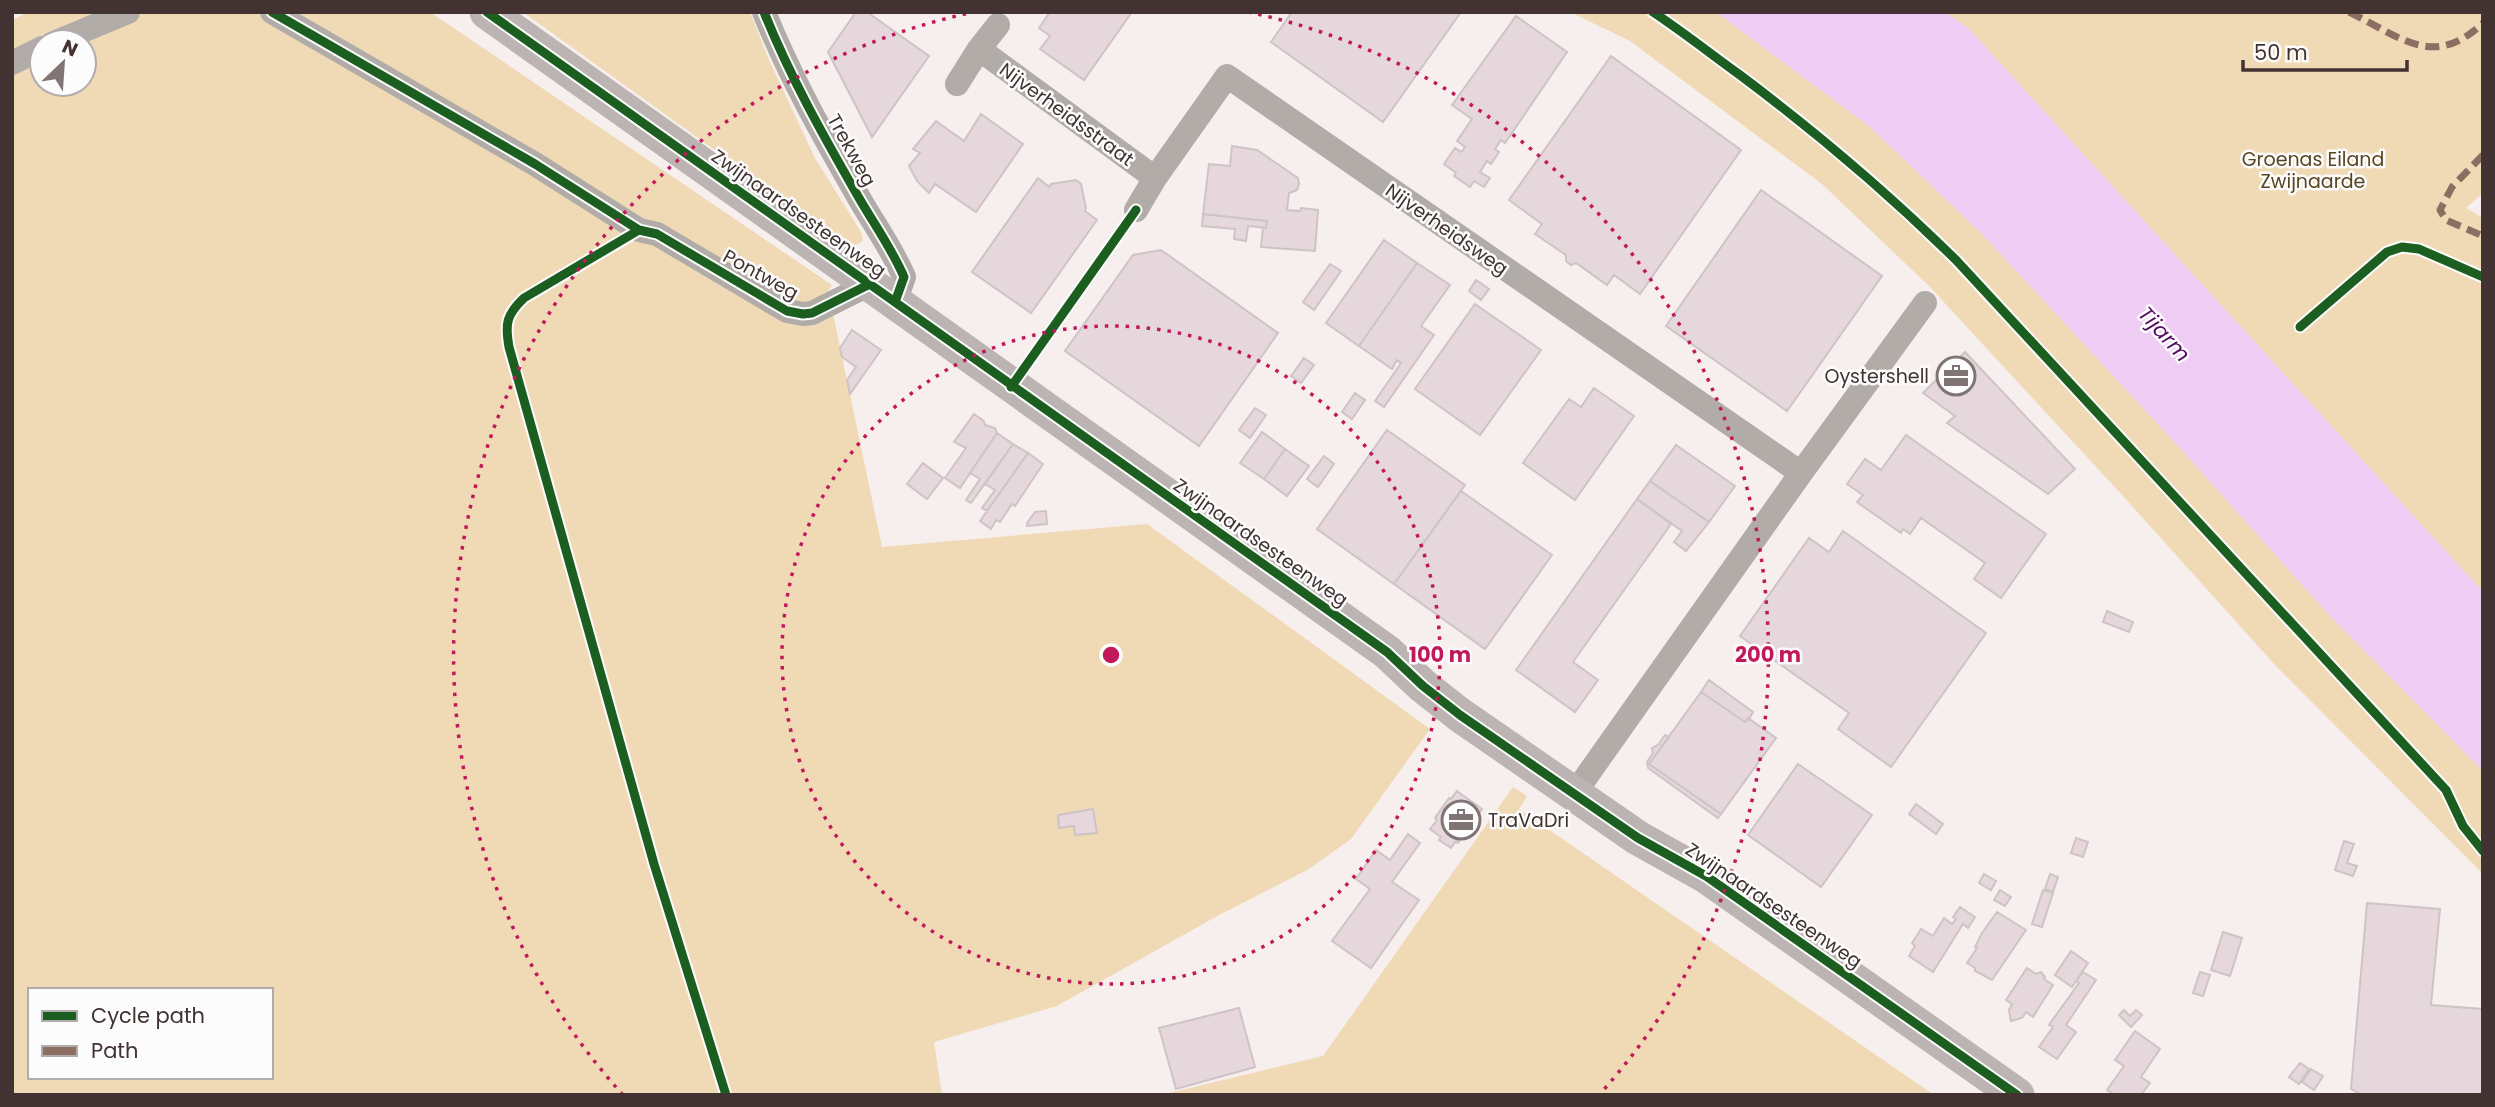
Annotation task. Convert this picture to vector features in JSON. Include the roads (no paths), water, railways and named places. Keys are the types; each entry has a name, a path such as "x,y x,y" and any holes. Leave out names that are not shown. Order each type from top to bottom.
{"main road":[{"name":"Zwijnaardsesteenweg","path":"487,12 1387,652 1451,708 1638,838 1706,876 2017,1095"}],"street":[{"path":"90,28 128,12"},
{"name":"Pontweg","path":"272,12 536,164 639,230 657,234 787,311 812,313 883,293"},
{"name":"Trekweg","path":"764,12 783,60 904,276 883,293"},
{"path":"957,84 998,25"},
{"name":"Nijverheidsstraat","path":"979,49 1155,178"},
{"path":"12,63 28,55"},
{"name":"Nijverheidsweg","path":"1136,210 1155,178 1227,76 1801,473"},
{"path":"1574,794 1925,303"}],"water":[{"name":"Tijarm","path":"1716,12 1945,12 1968,28 2483,592 2483,771 2329,615 2178,446 1982,234 1870,127"}],"place":[{"name":"Oystershell","path":"1956,376"},
{"name":"TraVaDri","path":"1461,820"}],"park label":[{"name":"Groenas Eiland Zwijnaarde","path":"2313,170"}]}
